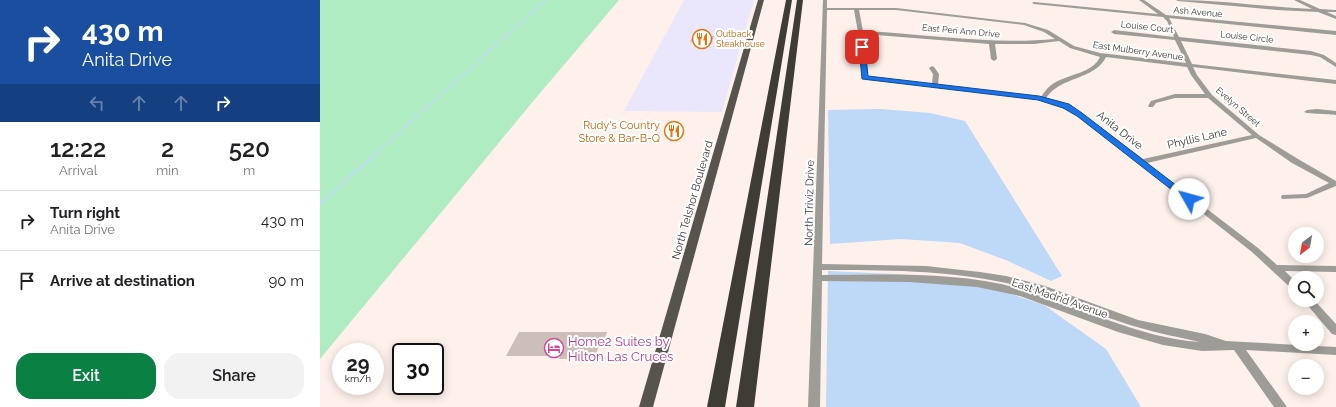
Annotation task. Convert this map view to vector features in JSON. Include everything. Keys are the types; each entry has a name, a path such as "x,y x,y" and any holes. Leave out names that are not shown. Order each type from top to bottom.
{"highway":[{"path":"716,407 789,0"},
{"path":"745,407 800,0"}],"main road":[{"name":"North Telshor Boulevard","path":"646,407 761,0"}],"street":[{"name":"North Triviz Drive","path":"814,407 819,278 818,267 825,0"},
{"name":"Evelyn Street","path":"1141,0 1166,16 1199,83 1210,96 1257,136 1295,161 1336,183"},
{"path":"1178,0 1277,9 1336,11"},
{"path":"1296,0 1336,18"},
{"name":"Ash Avenue","path":"1034,3 1336,33"},
{"name":"East Mulberry Avenue","path":"825,9 900,10 1004,21 1025,24 1046,31 1059,40 1079,50 1104,55 1336,82"},
{"name":"Anita Drive","path":"856,9 865,78 1043,98 1062,104 1073,110 1141,162 1276,268 1288,279"},
{"name":"East Peri Ann Drive","path":"860,32 894,33 992,43 1059,40"},
{"name":"Louise Court","path":"1114,32 1178,39"},
{"name":"Louise Circle","path":"1178,39 1314,53 1336,65"},
{"path":"992,43 994,59"},
{"path":"1043,98 1049,89 1057,83 1100,64 1104,55"},
{"path":"932,68 936,74 934,85"},
{"path":"1151,106 1153,102 1167,98 1184,96 1210,96"},
{"path":"1307,112 1317,111 1336,113"},
{"name":"Phyllis Lane","path":"1141,162 1257,136"},
{"path":"1285,197 1307,196 1336,183"},
{"name":"East Madrid Avenue","path":"818,267 924,269 967,272 999,278 1034,286 1137,324 1166,332 1210,339 1232,346"},
{"path":"1276,268 1336,269"},
{"name":"East Madrid Avenue","path":"819,278 966,281 1000,287 1038,297 1134,334 1175,344 1212,348 1232,346 1336,351"},
{"path":"1314,307 1336,331"},
{"path":"1232,346 1281,407"}],"shaded area":[{"path":"684,0 754,0 722,112 624,111"}],"green space":[{"path":"320,0 619,0 535,99 320,359"}],"water":[{"path":"881,109 930,113 965,121 1062,276 1051,281 1008,261 960,243 901,239 830,244 828,110"},
{"path":"828,271 895,274 972,281 1044,305 1106,349 1141,407 826,407"}],"building":[{"name":"Outback Steakhouse","path":"693,35 714,36 712,42 690,42"},
{"name":"Home2 Suites by Hilton Las Cruces","path":"519,332 607,332 604,340 601,341 594,359 559,359 560,356 506,356"}],"waterway":[{"path":"372,157 546,0"},
{"path":"320,204 373,156"}],"place":[{"name":"Outback Steakhouse","path":"702,39"},
{"name":"Rudy's Country Store & Bar-B-Q","path":"674,131"},
{"name":"Home2 Suites by Hilton Las Cruces","path":"554,348"}],"route":[{"path":"862,47 865,78 1039,98 1050,100 1066,106 1080,114 1189,199"}]}
